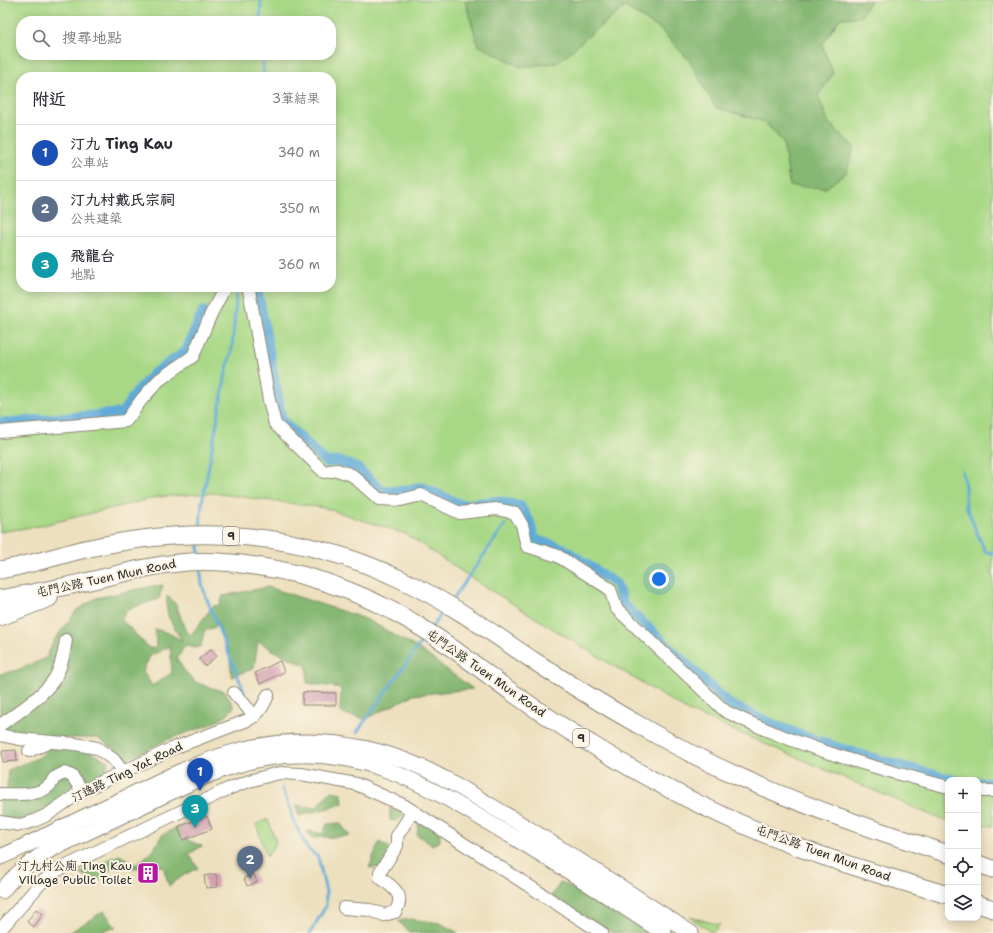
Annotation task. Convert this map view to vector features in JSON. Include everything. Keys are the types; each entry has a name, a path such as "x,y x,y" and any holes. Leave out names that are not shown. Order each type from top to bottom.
{"highway":[{"name":"9","path":"0,570 86,549 155,537 217,535 250,537 307,547 345,557 402,580 434,596 471,618 561,678 614,711 717,766 814,808 945,853"},
{"name":"屯門公路 Tuen Mun Road","path":"0,599 27,600 55,595 78,584 153,566 179,563 202,562 255,565 310,577 342,588 404,618 433,635 543,714 592,745 709,808 796,846 945,894"},
{"path":"0,617 27,600"},
{"path":"981,865 993,869"},
{"path":"981,905 993,909"}],"main road":[{"path":"0,857 14,852 175,773 224,755 262,745 298,741 328,742 359,746 386,753 414,763 443,777 543,838 692,933"},
{"path":"1,892 23,868 44,853 190,783 225,768 266,758 297,755 328,756 354,760 382,768 435,790 534,849 664,933"}],"street":[{"path":"0,432 126,420 159,380 193,356 222,292"},
{"path":"249,292 274,424 324,472 337,470 352,475 379,499 401,500 421,495 460,513 496,509 515,513 522,525 527,546 558,556 610,589 616,608 725,711 814,748 876,768 945,786"},
{"path":"0,725 47,688 56,678 62,663 66,640"},
{"path":"234,693 255,716 263,707 268,695"},
{"name":"汀逸路 Ting Yat Road","path":"0,822 20,825 34,821 82,792 171,749 255,716"},
{"path":"0,735 97,748 114,760 123,772"},
{"path":"29,751 50,742"},
{"path":"0,794 28,794 43,790 51,785 54,778 64,773 72,776 82,792"},
{"path":"0,930 40,884 56,871 228,789 280,773 301,774 356,784 385,797 412,811 602,933"},
{"path":"981,791 993,791"},
{"path":"344,908 370,910 384,915 395,912 400,904 400,897 393,888 380,877 380,872 396,846 396,836 412,811"}],"green space":[{"path":"0,0 465,0 478,45 593,32 625,7 660,29 690,60 715,107 765,122 783,142 790,186 854,147 828,122 818,96 833,73 822,45 840,18 860,17 871,0 993,0 993,826 981,824 981,777 945,777 945,821 688,711 473,579 406,534 325,508 213,493 158,497 39,526 0,532"},
{"path":"465,0 871,0 860,17 840,18 822,45 833,73 818,96 828,122 854,147 846,173 826,188 790,186 783,142 765,122 715,107 689,60 660,29 625,7 557,63 521,67 478,45"},
{"path":"163,585 159,599 128,609 121,619 149,648 156,648 155,629 171,634 182,641 168,614 166,603 167,596 176,604 185,630 191,635 213,606 220,605 223,596 268,587 366,619 419,649 473,689 413,695 366,719 343,714 340,710 341,688 307,683 307,666 276,652 258,641 254,668 232,677 229,653 217,626 204,631 201,646 195,648 185,645 177,659 184,670 197,683 225,692 234,707 228,714 211,724 171,738 129,759 98,738 0,738 0,674 18,670 46,658 55,639 77,610 96,598","holes":["170,646 172,673 152,686 143,671 150,656"]},
{"path":"49,747 86,750 108,761 105,774 88,782 81,781 63,792 65,801 22,820 0,818 0,797 7,792 8,770 40,757"},
{"path":"331,791 342,793 343,804 299,816 296,805 316,808"},
{"path":"390,805 406,813 397,821 390,820"},
{"path":"202,819 187,840 202,846 189,854 198,868 184,875 169,886 163,866 139,868 113,867 100,879 79,874 119,855 137,865 153,850 162,835 182,825"},
{"path":"268,819 276,842 267,857 256,824"},
{"path":"419,820 439,823 440,841 432,845 417,835"},
{"path":"340,823 350,836 312,838 307,831 323,834 327,824"},
{"path":"379,842 394,850 381,867 369,868"},
{"path":"561,882 626,917 649,933 613,933 551,896"},
{"path":"104,911 116,928 105,929 104,933 69,933"},
{"path":"690,917 720,925 712,933"},
{"path":"409,919 440,923 458,933 411,933 398,921"}],"building":[{"path":"211,649 217,656 205,666 199,659"},
{"path":"280,661 284,672 260,684 255,673"},
{"path":"303,692 336,693 336,705 302,705"},
{"path":"16,750 17,761 3,762 2,751"},
{"path":"207,816 212,829 183,840 178,827"},
{"path":"216,874 218,887 206,888 204,876"},
{"path":"254,874 257,882 247,886 244,878"},
{"path":"36,909 43,914 34,927 27,922"}],"waterway":[{"path":"260,16 261,0"},
{"path":"262,60 264,72"},
{"path":"200,530 202,503 226,373 232,349 237,292"},
{"path":"258,292 282,420 327,463 338,461 357,468 382,491 400,491 422,487 462,505 496,501 520,506 530,522 534,539 562,548 616,584 623,604 729,704 756,717 811,739 868,757 945,778"},
{"path":"0,423 122,413 135,394 153,374 186,351 203,311"},
{"path":"962,471 965,486 966,506 985,552 993,553"},
{"path":"452,600 505,525"},
{"path":"199,540 199,556"},
{"path":"200,567 202,584 206,597 247,699"},
{"path":"432,627 445,609"},
{"path":"357,732 425,637"},
{"path":"981,782 993,783"},
{"path":"282,789 291,810 292,817 307,848 318,857 326,892 326,906 310,933"}],"place":[{"name":"汀九 Ting Kau","path":"200,791"},
{"name":"飛龍台","path":"195,828"},
{"name":"汀九村公廁 Ting Kau Village Public Toilet","path":"148,873"},
{"name":"汀九村戴氏宗祠","path":"250,879"}]}
